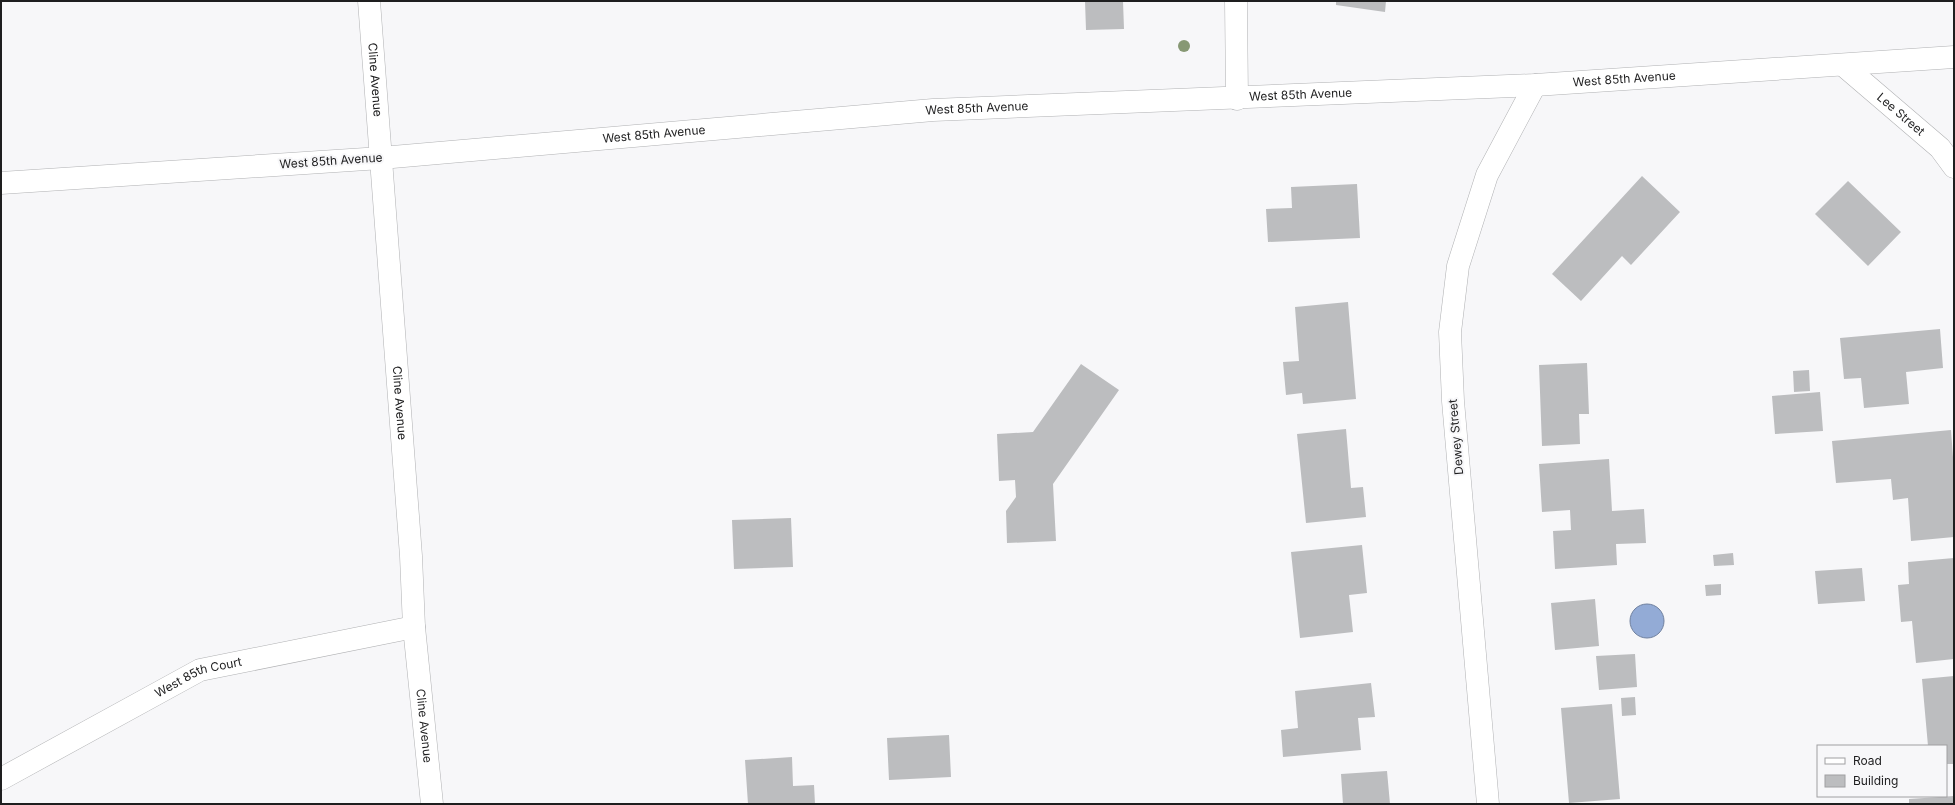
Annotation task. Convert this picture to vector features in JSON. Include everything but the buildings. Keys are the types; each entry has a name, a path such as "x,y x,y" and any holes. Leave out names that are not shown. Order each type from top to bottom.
{"street":[{"name":"Cline Avenue","path":"369,1 411,556 414,627 432,804"},
{"path":"1236,1 1237,99"},
{"name":"West 85th Avenue","path":"1,183 381,158 933,110 1237,99 1535,85 1954,57"},
{"name":"Lee Street","path":"1843,65 1940,148 1954,167"},
{"name":"Dewey Street","path":"1488,804 1453,401 1450,332 1458,266 1487,175 1535,85"},
{"name":"West 85th Court","path":"1,779 200,670 414,627"}],"water":[{"path":"1644,604 1650,604 1654,605 1661,611 1664,621 1663,628 1657,635 1650,638 1644,638 1640,637 1633,631 1630,624 1630,618 1631,614 1637,607"}]}
